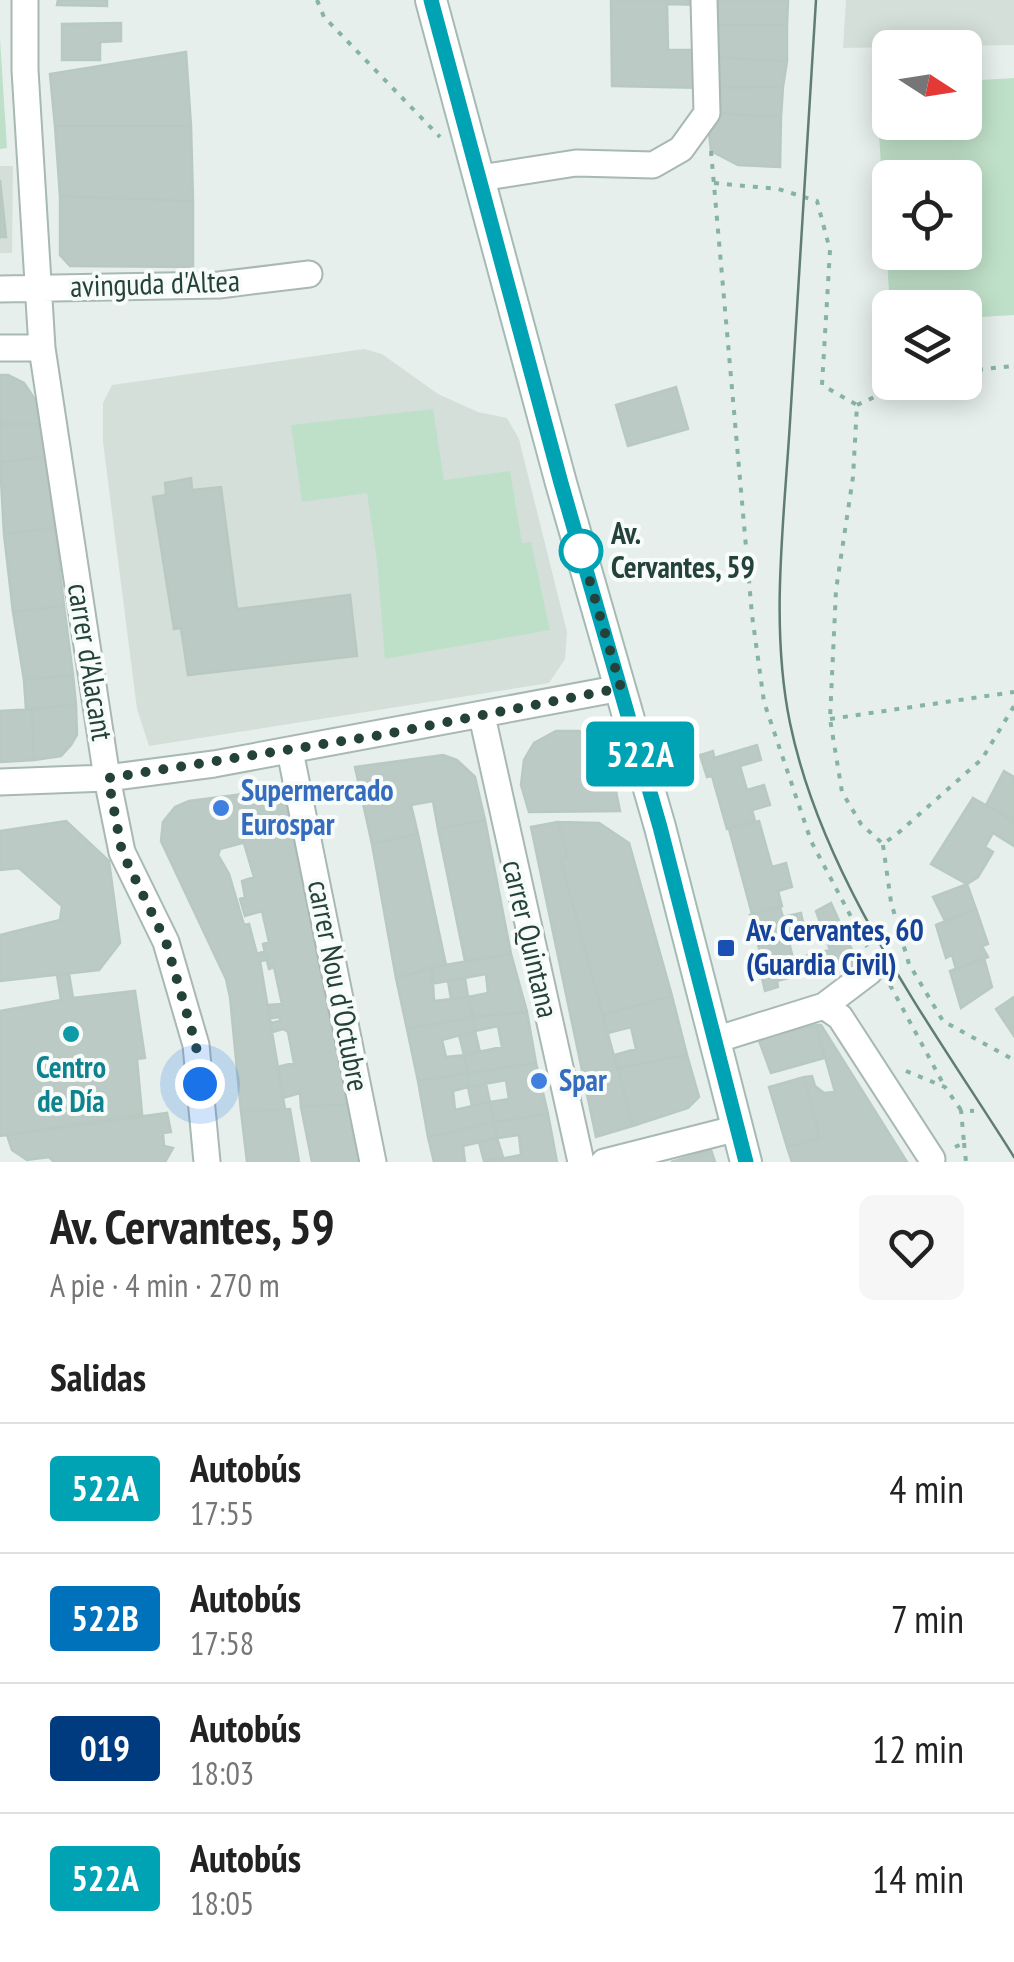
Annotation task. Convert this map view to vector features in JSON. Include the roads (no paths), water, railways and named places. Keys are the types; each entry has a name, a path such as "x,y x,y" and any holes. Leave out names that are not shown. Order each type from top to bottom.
{"main road":[{"path":"431,0 561,483 621,688 746,1162"}],"street":[{"name":"carrer d'Alacant","path":"24,0 42,348 108,778 122,852 166,942 196,1045 207,1162"},
{"path":"480,178 576,164 654,165 681,149 706,113 704,0"},
{"name":"avinguda d'Altea","path":"0,289 38,278 219,286 309,274"},
{"path":"0,348 42,348"},
{"path":"0,782 108,778 290,751 621,688"},
{"name":"carrer Quintana","path":"482,716 581,1162"},
{"name":"carrer Nou d'Octubre","path":"290,751 374,1162"},
{"path":"715,1040 824,1006 874,966"},
{"path":"824,1006 840,1017 940,1155"},
{"path":"604,1162 738,1128"}],"tram line":[{"path":"816,0 780,573 781,649 790,723 805,781 853,894 915,1003 1014,1157"}],"place":[{"name":"Av. Cervantes, 59","path":"581,551"},
{"name":"Supermercado Eurospar","path":"221,808"},
{"name":"Av. Cervantes, 60 (Guardia Civil)","path":"726,948"},
{"name":"Centro de Día","path":"71,1034"},
{"name":"Spar","path":"539,1081"}]}
